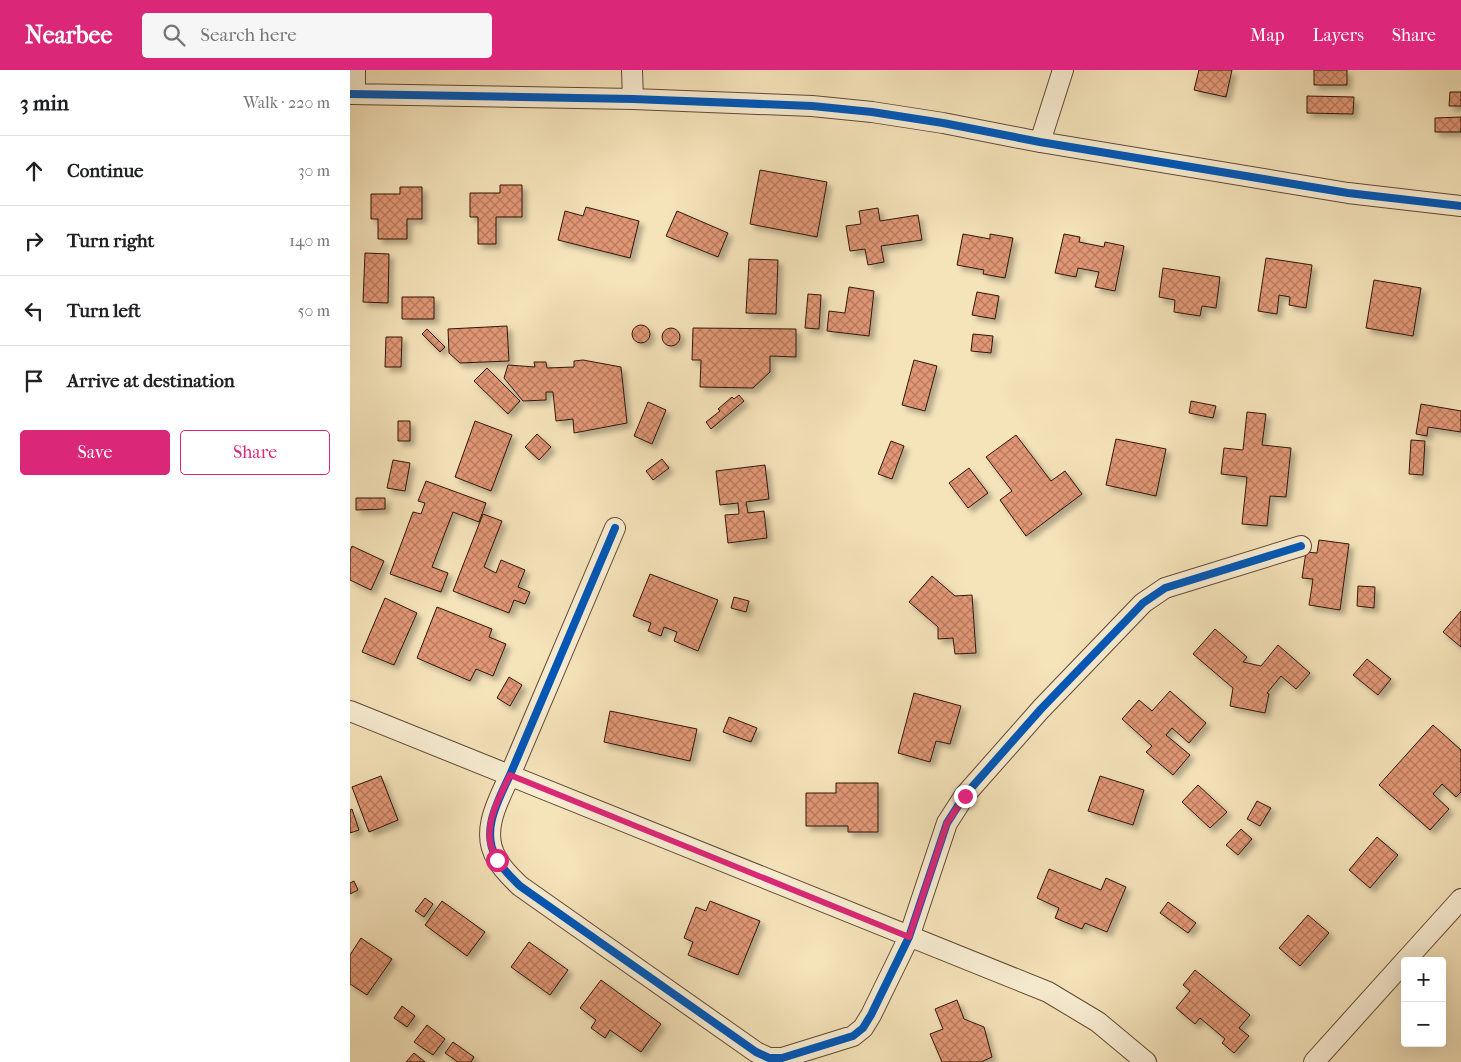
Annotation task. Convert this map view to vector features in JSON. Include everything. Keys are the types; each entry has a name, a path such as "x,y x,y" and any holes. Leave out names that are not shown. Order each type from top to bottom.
{"street":[{"path":"355,70 352,94 632,99 812,106 872,112 943,123 1040,142 1348,192 1461,206"},
{"path":"632,70 632,99"},
{"path":"1040,142 1063,70"},
{"path":"615,528 496,804 490,828 490,844 497,860 520,886 756,1052 769,1058 782,1058 853,1036 863,1028 909,937 947,823 965,796 1041,709 1143,604 1165,588 1301,546"},
{"path":"350,712 1048,992 1098,1022 1146,1062"},
{"path":"1409,957 1461,899"},
{"path":"1314,1062 1401,965"}],"building":[{"path":"1199,70 1232,70 1226,97 1194,90"},
{"path":"1314,70 1347,70 1347,85 1314,85"},
{"path":"1450,92 1461,92 1461,106 1449,106"},
{"path":"1307,96 1354,97 1353,114 1307,113"},
{"path":"1461,117 1461,132 1435,132 1435,118"},
{"path":"760,170 827,182 817,237 750,224"},
{"path":"500,185 522,185 522,217 496,217 496,244 478,244 478,217 470,217 470,193 500,193"},
{"path":"400,187 422,187 422,219 407,219 407,239 378,239 378,219 371,219 371,194 400,194"},
{"path":"586,207 639,221 630,258 558,240 565,211 583,216"},
{"path":"878,208 880,221 918,215 922,240 881,246 884,262 868,265 865,249 850,251 846,226 861,224 859,211"},
{"path":"677,211 728,233 718,257 666,236"},
{"path":"963,234 990,239 990,234 1013,238 1005,278 983,274 984,270 957,265"},
{"path":"1064,234 1080,237 1079,242 1104,247 1105,242 1124,246 1115,291 1095,287 1099,272 1078,268 1076,277 1055,273"},
{"path":"365,253 389,254 388,303 363,302"},
{"path":"1266,258 1312,265 1306,308 1289,305 1290,297 1279,295 1277,314 1258,311"},
{"path":"749,259 778,260 776,314 746,313"},
{"path":"1163,268 1220,277 1216,308 1202,306 1200,316 1174,312 1175,300 1159,297"},
{"path":"1374,280 1421,288 1413,336 1366,328"},
{"path":"849,287 874,291 869,336 827,331 829,311 845,313"},
{"path":"977,292 999,296 995,319 972,315"},
{"path":"808,294 821,295 819,329 805,328"},
{"path":"402,297 434,297 434,319 402,319"},
{"path":"641,325 647,328 650,334 647,340 641,343 635,340 632,334 635,328"},
{"path":"507,326 509,361 460,363 449,353 448,329"},
{"path":"667,328 675,328 680,333 678,344 667,346 662,341 662,333"},
{"path":"693,328 796,329 796,357 770,356 770,372 753,388 700,387 701,360 692,360"},
{"path":"427,329 445,347 440,352 422,334"},
{"path":"973,334 993,336 991,353 971,351"},
{"path":"386,337 402,337 401,367 385,367"},
{"path":"583,360 621,367 627,423 574,433 573,419 556,421 553,392 546,392 546,400 523,401 504,378 508,365 535,367 534,362 546,362 547,368 574,367 574,361"},
{"path":"914,360 937,366 925,411 902,405"},
{"path":"487,368 520,401 508,414 474,381"},
{"path":"739,395 744,401 711,429 706,422 720,411 718,409 732,397 734,399"},
{"path":"1191,401 1216,406 1213,418 1189,413"},
{"path":"648,402 666,410 652,444 634,436"},
{"path":"1421,404 1461,411 1461,432 1428,427 1427,436 1416,434"},
{"path":"1247,412 1266,414 1262,445 1291,448 1286,497 1270,496 1267,526 1242,524 1247,477 1221,474 1224,448 1243,450"},
{"path":"398,421 410,421 410,441 398,441"},
{"path":"475,421 512,435 491,491 455,477"},
{"path":"537,434 551,447 539,460 525,447"},
{"path":"1016,435 1051,481 1065,471 1082,494 1026,536 1000,500 1012,491 986,457"},
{"path":"1116,439 1166,449 1156,496 1106,485"},
{"path":"1411,440 1425,441 1423,475 1409,474"},
{"path":"891,441 904,446 892,479 878,474"},
{"path":"662,459 669,468 653,480 646,471"},
{"path":"393,460 410,463 405,491 387,488"},
{"path":"765,465 769,499 746,502 748,513 764,511 767,538 728,543 725,515 739,514 738,503 720,505 716,471"},
{"path":"969,468 988,493 968,508 949,483"},
{"path":"426,481 486,503 479,522 453,512 432,567 448,573 441,592 390,574 413,512 421,514 425,503 418,501"},
{"path":"356,498 385,498 385,509 356,510"},
{"path":"483,514 502,521 484,567 496,573 501,560 525,570 518,587 530,592 525,604 514,600 509,613 453,591"},
{"path":"1319,540 1349,544 1340,610 1309,605 1313,579 1302,578 1306,552 1317,553"},
{"path":"352,546 384,561 371,590 350,580 350,551"},
{"path":"650,574 718,600 698,651 674,641 677,632 664,627 661,636 648,631 651,623 633,616"},
{"path":"932,576 955,596 972,595 976,653 955,654 953,638 938,639 938,627 909,602"},
{"path":"1358,586 1375,587 1374,608 1357,606"},
{"path":"734,597 749,601 746,612 731,608"},
{"path":"385,598 417,613 394,665 362,652"},
{"path":"437,607 492,629 489,637 506,644 493,676 476,669 470,681 417,658"},
{"path":"1461,611 1461,647 1443,632"},
{"path":"1215,629 1247,657 1243,662 1261,666 1278,645 1310,673 1296,689 1281,676 1267,693 1269,694 1265,713 1230,706 1233,688 1193,654"},
{"path":"1367,659 1391,679 1378,695 1353,675"},
{"path":"509,677 522,685 510,706 497,698"},
{"path":"1170,691 1206,723 1189,743 1172,728 1166,735 1190,755 1173,775 1146,752 1152,746 1122,719 1139,700 1152,711"},
{"path":"914,693 961,706 950,744 936,741 930,762 898,753"},
{"path":"610,711 697,729 690,761 604,742"},
{"path":"729,717 757,728 751,742 723,732"},
{"path":"1433,725 1461,750 1461,792 1456,797 1442,784 1433,794 1449,809 1430,830 1379,785"},
{"path":"381,776 398,820 369,832 352,787"},
{"path":"1100,776 1144,790 1133,825 1088,811"},
{"path":"836,783 878,783 878,832 848,832 848,826 806,826 806,793 836,793"},
{"path":"1198,785 1227,812 1210,828 1182,802"},
{"path":"1257,801 1271,808 1260,826 1247,819"},
{"path":"352,809 359,830 350,833 350,810"},
{"path":"1241,829 1252,839 1238,855 1226,845"},
{"path":"1377,837 1398,855 1370,888 1349,870"},
{"path":"1049,869 1101,890 1106,878 1126,887 1107,932 1085,923 1082,929 1055,918 1059,908 1037,898"},
{"path":"354,881 358,890 350,894 350,883"},
{"path":"425,898 433,904 424,917 415,911"},
{"path":"442,901 485,932 467,956 425,925"},
{"path":"710,901 760,921 738,975 688,955 693,942 684,938 696,907 706,911"},
{"path":"1168,902 1196,923 1188,933 1160,913"},
{"path":"1308,915 1329,933 1300,966 1279,948"},
{"path":"361,938 392,959 367,995 350,984 350,955"},
{"path":"529,942 568,970 550,995 511,967"},
{"path":"1195,970 1250,1015 1239,1028 1249,1036 1234,1053 1222,1043 1225,1039 1200,1018 1195,1024 1176,1008 1190,991 1183,985"},
{"path":"601,980 661,1024 641,1052 610,1030 605,1038 591,1028 596,1020 580,1008"},
{"path":"957,1000 964,1019 984,1027 992,1057 981,1062 942,1062 930,1034 943,1029 935,1009"},
{"path":"402,1006 415,1016 407,1027 394,1018"},
{"path":"427,1025 445,1039 433,1055 414,1042"},
{"path":"453,1042 474,1057 471,1062 458,1062 445,1053"},
{"path":"414,1053 425,1062 406,1062"}],"cycle path":[{"path":"350,94 633,99 812,106 872,112 1348,193 1461,206"},
{"path":"615,528 496,806 490,827 492,849 507,873 520,886 756,1052 769,1058 782,1058 853,1036 863,1028 909,937 947,823 965,795 1041,709 1143,603 1165,588 1301,546"}],"route":[{"path":"497,860 490,844 490,828 496,804 510,775 909,937 947,823 965,796"}]}
